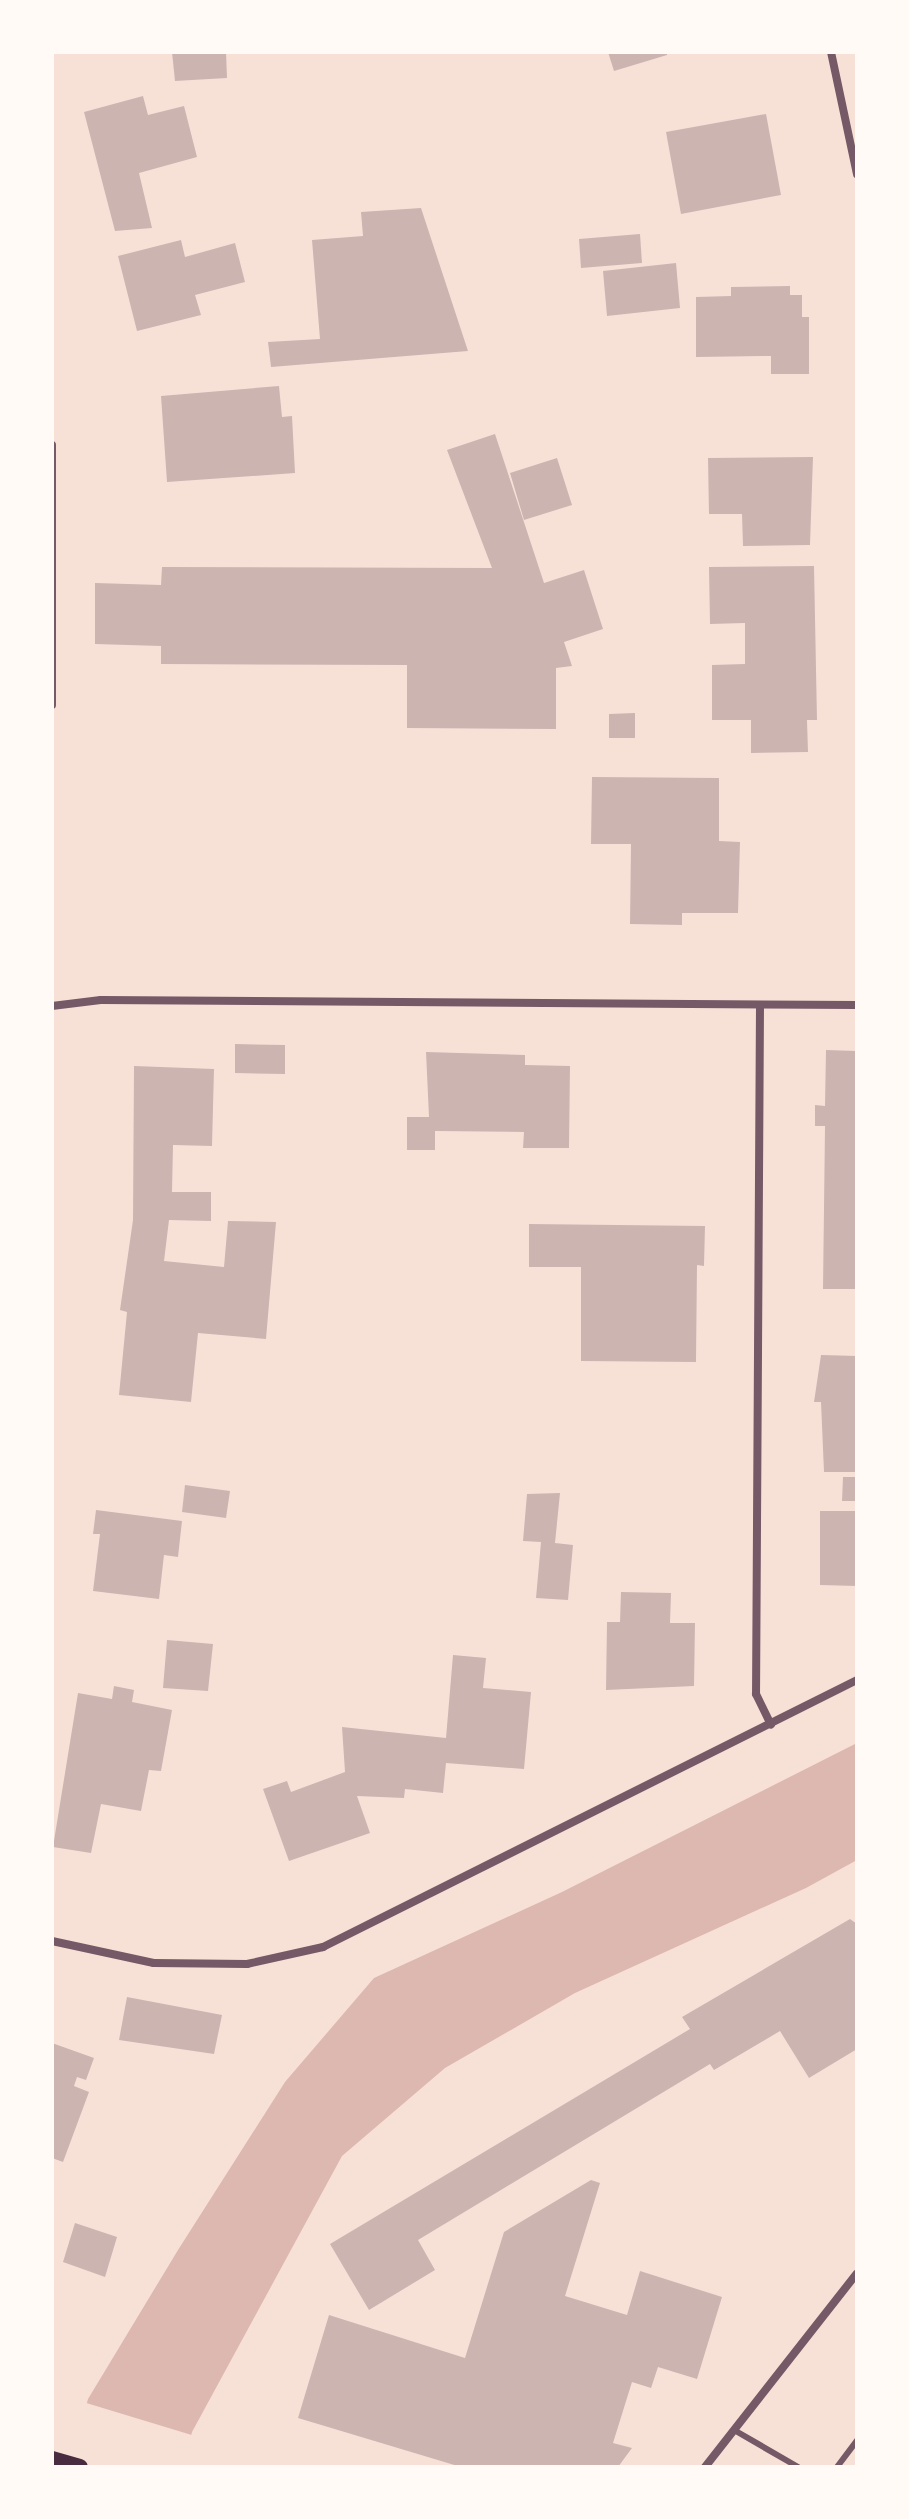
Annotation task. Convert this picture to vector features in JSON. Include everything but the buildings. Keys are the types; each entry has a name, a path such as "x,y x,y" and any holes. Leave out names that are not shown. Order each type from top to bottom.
{"main road":[{"path":"52,2459 80,2467"}],"street":[{"path":"831,52 857,174"},
{"path":"52,445 52,705"},
{"path":"52,1006 101,1000 857,1005"},
{"path":"760,1005 756,1694 771,1725"},
{"path":"52,1941 154,1963 247,1964 323,1947 857,1680"},
{"path":"705,2467 857,2273"}],"lane":[{"path":"734,2430 798,2467"},
{"path":"837,2467 857,2440"}],"shaded area":[{"path":"857,1743 857,1860 806,1888 575,1993 445,2068 342,2156 192,2432 183,2467 69,2467 88,2399 178,2250 285,2082 374,1978 562,1892"}],"pier":[{"path":"83,2402 195,2436 188,2467 65,2467"}]}
